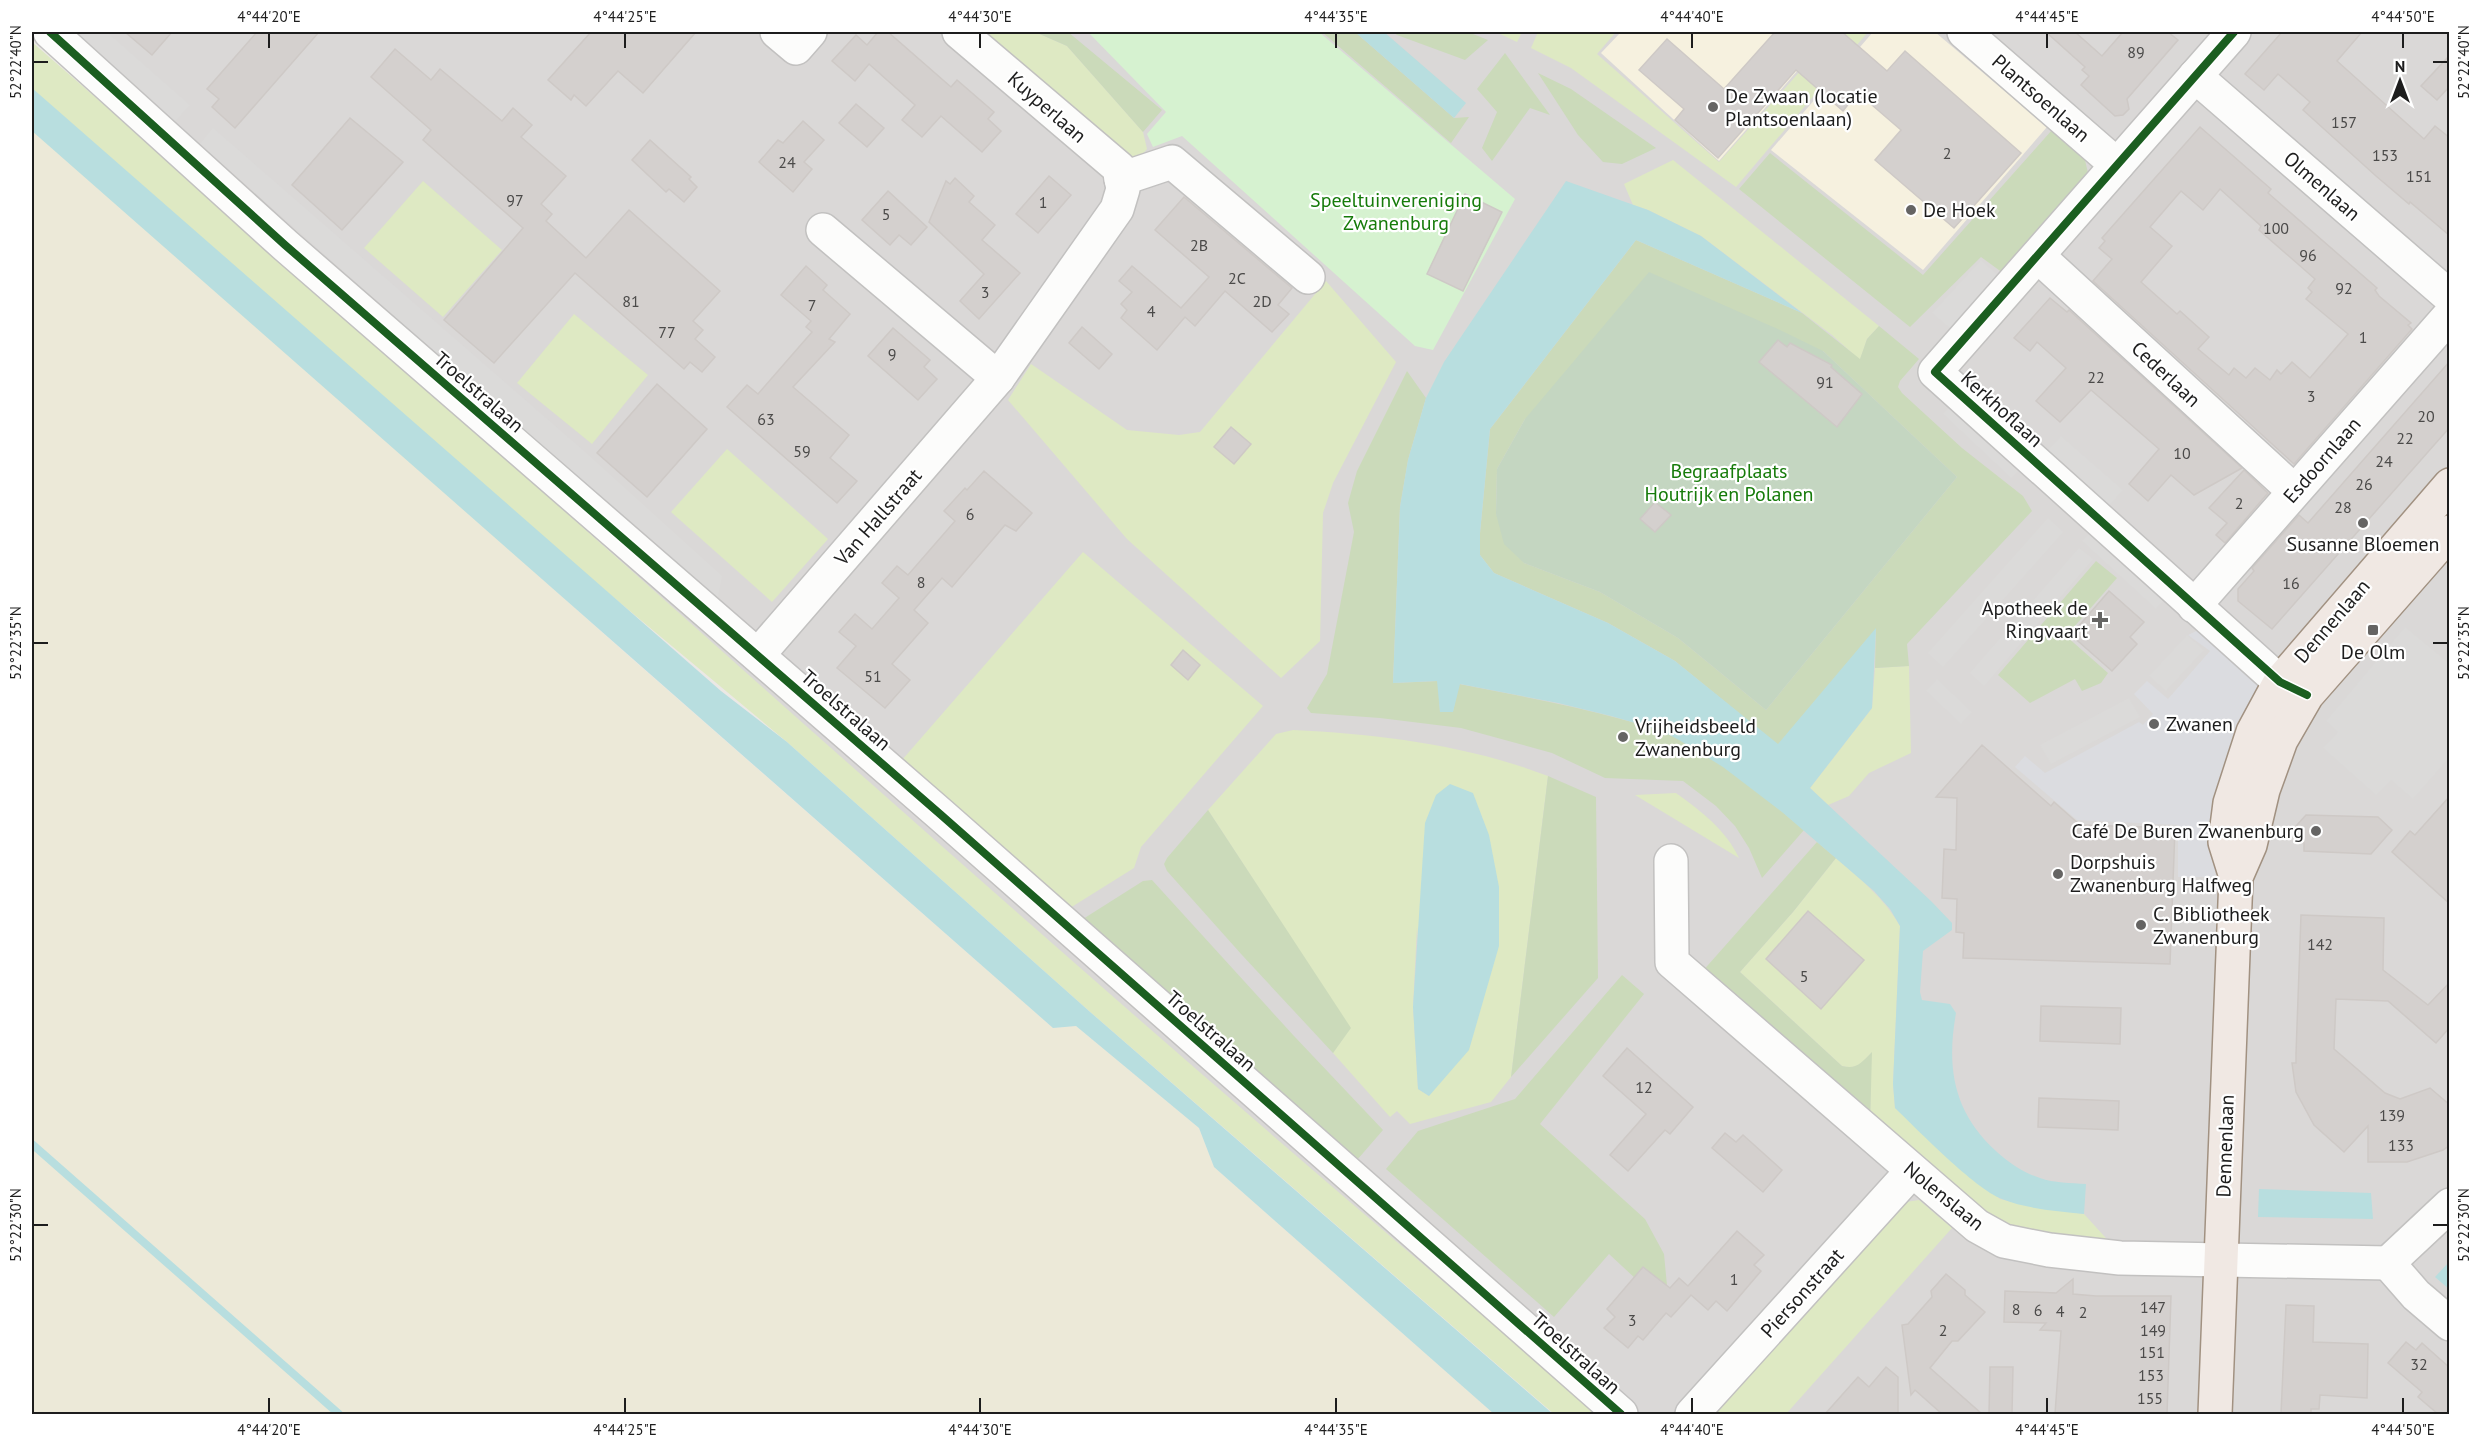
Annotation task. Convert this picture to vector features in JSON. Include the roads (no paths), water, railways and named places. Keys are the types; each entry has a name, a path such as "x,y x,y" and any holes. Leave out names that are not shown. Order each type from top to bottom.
{"main road":[{"name":"Dennenlaan","path":"2215,1414 2236,877 2250,845 2263,790 2281,740 2294,689 2450,485"},
{"name":"Dennenlaan","path":"2294,689 2450,531"}],"street":[{"name":"Troelstralaan","path":"50,32 285,245 759,656 1621,1414"},
{"path":"777,32 796,48 810,32"},
{"name":"Kuyperlaan","path":"959,32 1119,168 1122,184"},
{"name":"Plantsoenlaan","path":"1964,32 2117,165"},
{"name":"Kerkhoflaan","path":"2234,32 1935,372 2194,606 2294,689"},
{"name":"Olmenlaan","path":"2195,76 2450,297"},
{"path":"1122,184 1172,162 1308,277"},
{"name":"Van Hallstraat","path":"759,656 998,378 1117,209 1122,184"},
{"path":"823,230 998,378"},
{"name":"Cederlaan","path":"2038,256 2294,491"},
{"name":"Esdoornlaan","path":"2194,606 2450,315"},
{"name":"Nolenslaan","path":"1671,861 1672,962 1977,1226 2004,1241 2049,1250 2120,1258 2388,1263"},
{"name":"Piersonstraat","path":"1692,1414 1912,1171"},
{"path":"2450,1205 2388,1263 2416,1295 2450,1324"}],"water":[{"path":"1355,32 1384,32 1466,103 1454,118"},
{"path":"32,88 721,691 787,742 1089,1011 1553,1414 1494,1414 1214,1167 1199,1128 1076,1026 1053,1028 32,131"},
{"path":"1566,181 1648,210 1701,236 1802,313 1636,240 1490,429 1480,555 1494,573 1608,623 1675,661 1778,744 1876,628 1872,708 1810,788 1952,923 1952,930 1923,951 1920,992 1922,1000 1950,1004 1956,1013 1953,1033 1953,1071 1962,1106 1982,1137 2017,1167 2045,1180 2086,1184 2084,1214 2022,1205 1990,1193 1947,1158 1895,1108 1893,1084 1900,926 1890,909 1874,891 1782,812 1723,767 1660,730 1558,703 1460,684 1453,712 1440,712 1437,681 1393,683 1400,507 1408,460 1426,398 1444,362"},
{"path":"1450,784 1473,793 1489,835 1499,887 1499,946 1469,1050 1429,1096 1418,1089 1413,1007 1425,823 1436,795"},
{"path":"2259,1189 2371,1193 2373,1219 2258,1217"},
{"path":"2449,1262 2449,1289 2435,1277"}],"waterway":[{"path":"32,1144 339,1414"}],"place":[{"name":"De Zwaan (locatie Plantsoenlaan)","path":"1713,107"},
{"name":"De Hoek","path":"1911,210"},
{"name":"Susanne Bloemen","path":"2363,523"},
{"name":"Apotheek de Ringvaart","path":"2100,620"},
{"name":"De Olm","path":"2373,630"},
{"name":"Zwanen","path":"2154,724"},
{"name":"Vrijheidsbeeld Zwanenburg","path":"1623,737"},
{"name":"Café De Buren Zwanenburg","path":"2316,831"},
{"name":"Dorpshuis Zwanenburg Halfweg","path":"2058,874"},
{"name":"C. Bibliotheek Zwanenburg","path":"2141,925"}],"park label":[{"name":"Speeltuinvereniging Zwanenburg","path":"1396,212"},
{"name":"Begraafplaats Houtrijk en Polanen","path":"1729,482"}]}
